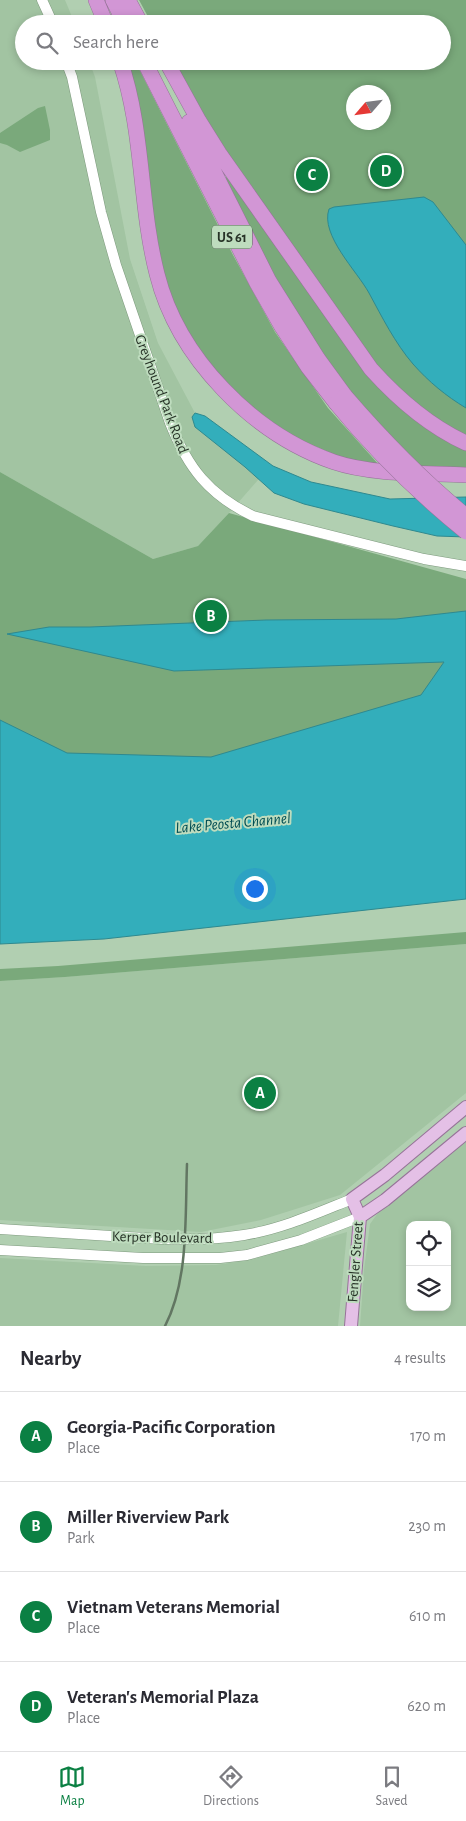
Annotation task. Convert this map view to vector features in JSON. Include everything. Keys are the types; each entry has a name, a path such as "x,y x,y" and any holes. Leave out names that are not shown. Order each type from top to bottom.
{"highway":[{"path":"96,0 102,15"},
{"path":"113,0 120,15"},
{"path":"128,0 136,15"},
{"path":"122,70 137,137 145,206 157,274 168,306 186,341 199,362 217,384 240,406 268,428 300,447 335,462 374,470 466,475"},
{"name":"US 61","path":"149,70 257,283 308,367 421,476 466,516"},
{"name":"US 61","path":"164,70 270,281 318,360 357,430 409,484 466,532"},
{"path":"171,70 198,121 219,153 371,370 414,411 444,432 466,442"}],"main road":[{"name":"Kerper Boulevard","path":"352,1199 385,1176 466,1107"},
{"name":"Kerper Boulevard","path":"360,1216 385,1200 466,1133"},
{"name":"Fengler Street","path":"350,1326 360,1216 352,1199"}],"street":[{"path":"42,0 49,15"},
{"name":"Greyhound Park Road","path":"70,70 116,265 170,423 186,458 205,484 223,498 253,516 424,559 466,566"},
{"name":"Kerper Boulevard","path":"0,1229 153,1239 199,1240 244,1235 283,1226 352,1199"},
{"name":"Kerper Boulevard","path":"0,1250 143,1258 220,1258 247,1255 301,1240 360,1216"}],"shaded area":[{"path":"0,0 65,0 71,15 15,15 15,70 92,70 130,259 158,343 195,413 265,472 198,546 153,559 0,472"},
{"path":"139,0 466,0 466,436 430,415 384,377 224,151 177,70 451,70 451,15 147,15"},
{"path":"128,70 140,70 233,255 275,332 328,408 380,466 345,459 279,431 215,375 177,314 163,277"},
{"path":"45,106 50,140 20,152 0,143 0,133 38,108"},
{"path":"227,177 348,348 466,449 466,471 423,469 369,413 344,383 307,331 282,289 225,178"},
{"path":"0,472 153,559 198,546 229,513 466,579 466,612 444,662 466,697 213,782 0,744"},
{"path":"466,932 466,944 0,981 0,969 58,966"},
{"path":"466,944 466,1093 340,1195 261,1220 201,1232 0,1220 0,981"},
{"path":"466,1139 466,1326 360,1326 370,1224 378,1213"},
{"path":"347,1232 338,1326 0,1326 0,1258 146,1266 216,1265 254,1259"}],"water":[{"path":"424,197 433,202 466,245 466,408 432,383 406,356 369,293 341,253 330,230 329,209 334,207"},
{"path":"195,413 205,416 273,466 311,482 390,499 466,497 466,537 437,536 393,526 304,504 274,493 195,427 192,417"},
{"name":"Lake Peosta Channel","path":"466,611 466,899 104,939 0,944 0,720 67,753 211,757 421,695 444,662 174,671 7,634 49,627 266,620 396,619"}],"railway":[{"path":"165,1326 173,1308 182,1268 187,1164"}],"place":[{"name":"Veteran's Memorial Plaza","path":"386,171"},
{"name":"Vietnam Veterans Memorial","path":"312,175"},
{"name":"Miller Riverview Park","path":"211,616"},
{"name":"Georgia-Pacific Corporation","path":"260,1093"}]}
